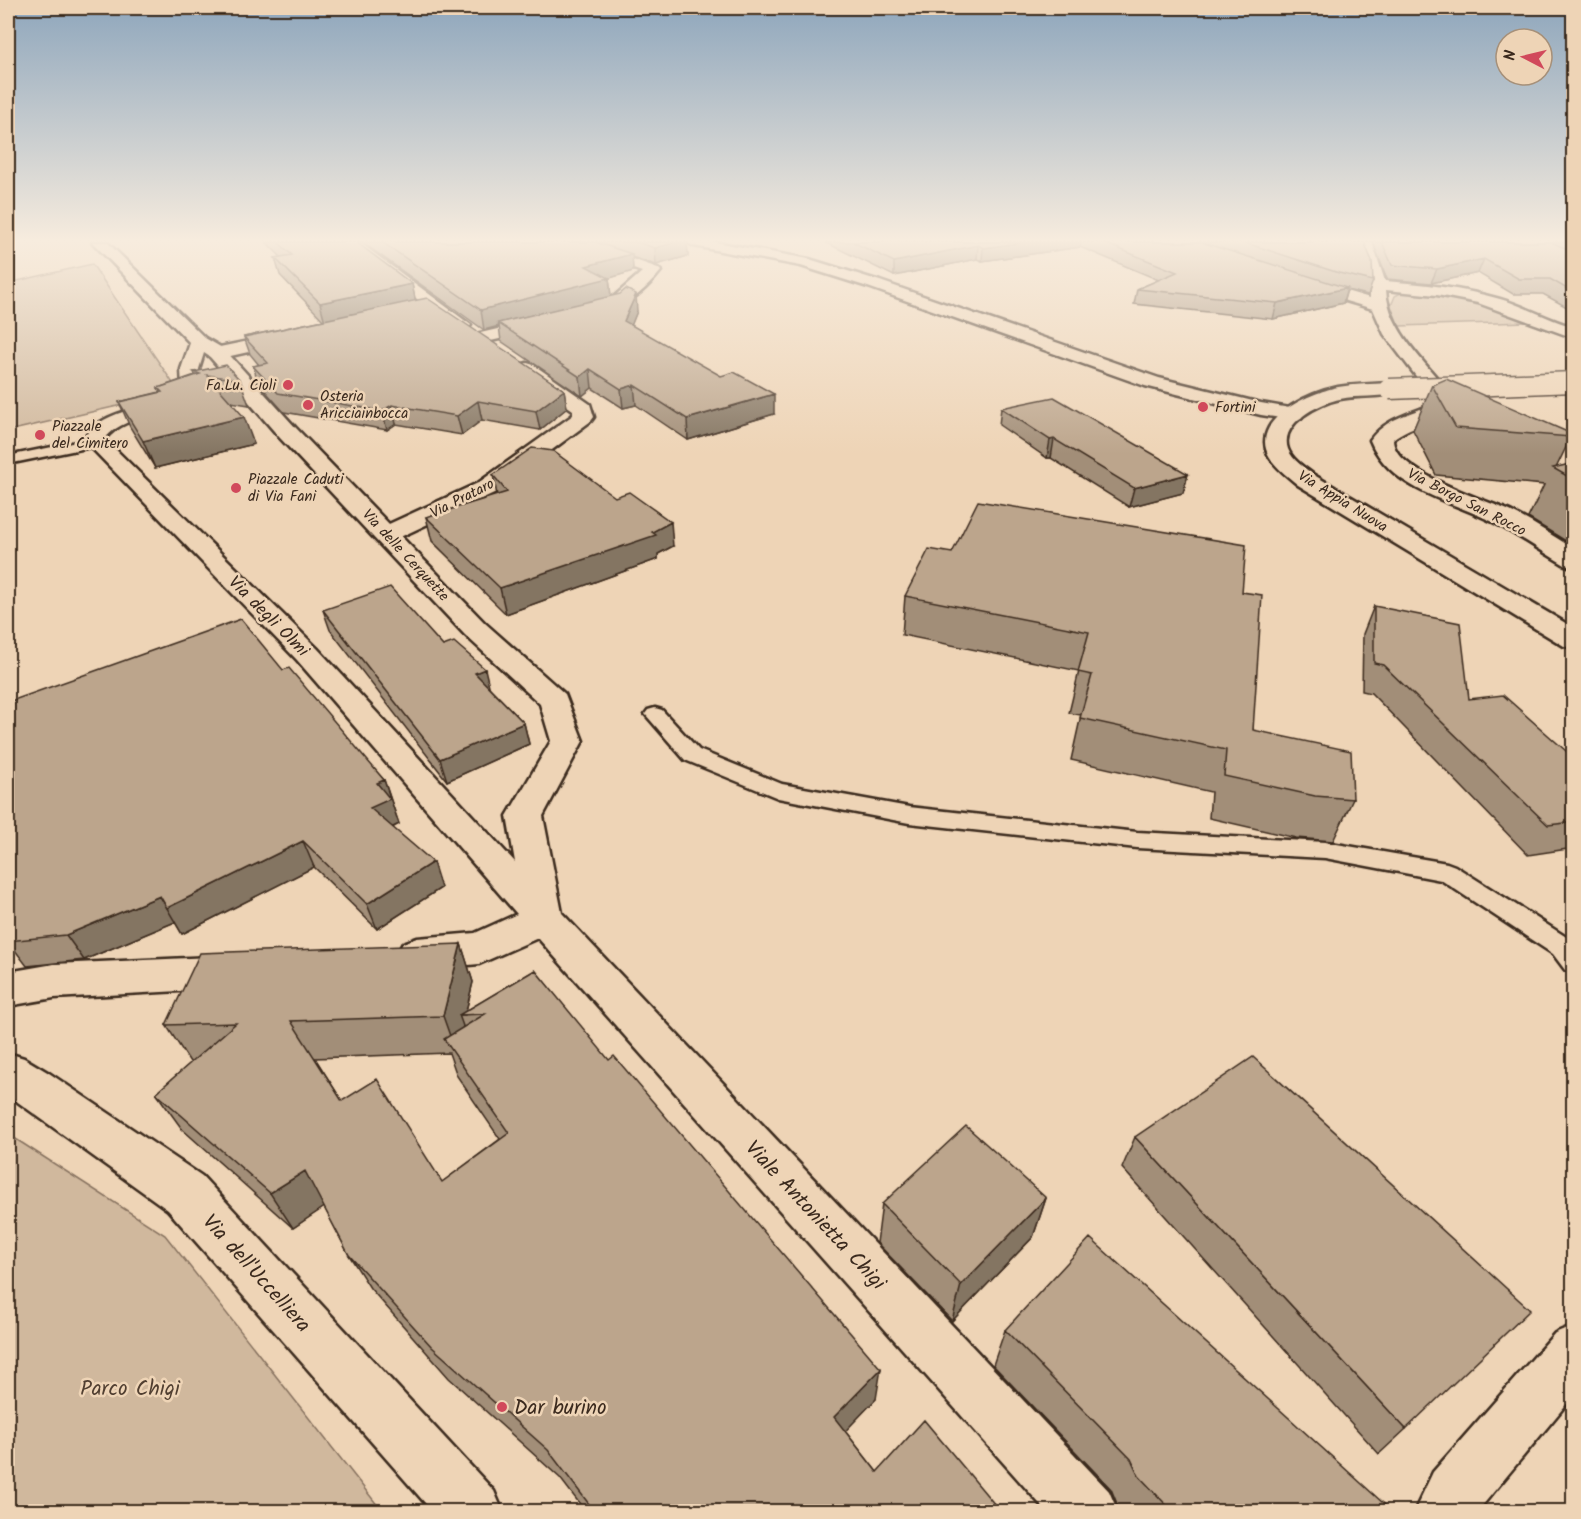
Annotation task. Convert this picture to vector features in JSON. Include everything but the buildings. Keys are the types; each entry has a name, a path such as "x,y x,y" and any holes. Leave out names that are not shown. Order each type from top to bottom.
{"street":[{"name":"Via delle Cerquette","path":"173,313 387,534 475,629 554,701 567,741 525,816 544,919"},
{"name":"Via Prataro","path":"387,534 486,488 584,417 583,408 444,313"},
{"path":"482,338 585,313"},
{"path":"957,313 1152,381 1250,406 1294,414"},
{"name":"Via Borgo San Rocco","path":"1383,313 1393,334 1441,395 1443,404 1440,409 1397,426 1383,437 1381,440 1383,449 1389,457 1412,476 1429,486 1501,517 1574,560"},
{"path":"1521,313 1574,333"},
{"path":"96,442 94,438 97,434 110,425 167,405 188,393 194,384 190,368 208,347 308,333"},
{"name":"Via Appia Nuova","path":"1574,382 1357,390 1325,396 1311,401 1294,414 1278,429 1275,442 1280,455 1295,471 1574,640"},
{"name":"Via degli Olmi","path":"96,442 307,654 544,919"},
{"path":"385,957 479,948 544,919"},
{"name":"Viale Antonietta Chigi","path":"544,919 1088,1512"},
{"path":"8,989 54,981 267,969"},
{"name":"Via dell'Uccelliera","path":"8,1072 185,1193 473,1512"},
{"path":"1444,1512 1454,1493 1574,1352"}],"lane":[{"path":"8,459 96,442"},
{"path":"655,714 692,755 778,791 909,815 1137,840 1325,850 1447,872 1562,947 1574,963"}],"green space":[{"path":"8,313 125,313 179,392 8,431"},
{"path":"1394,313 1503,313 1528,322 1399,326"},
{"name":"Parco Chigi","path":"8,1134 165,1235 382,1511 8,1511"}],"place":[{"name":"Fa.Lu. Cioli","path":"288,385"},
{"name":"Osteria Aricciainbocca","path":"308,405"},
{"name":"Fortini","path":"1203,407"},
{"name":"Piazzale del Cimitero","path":"40,435"},
{"name":"Piazzale Caduti di Via Fani","path":"236,488"},
{"name":"Dar burino","path":"502,1407"}]}
